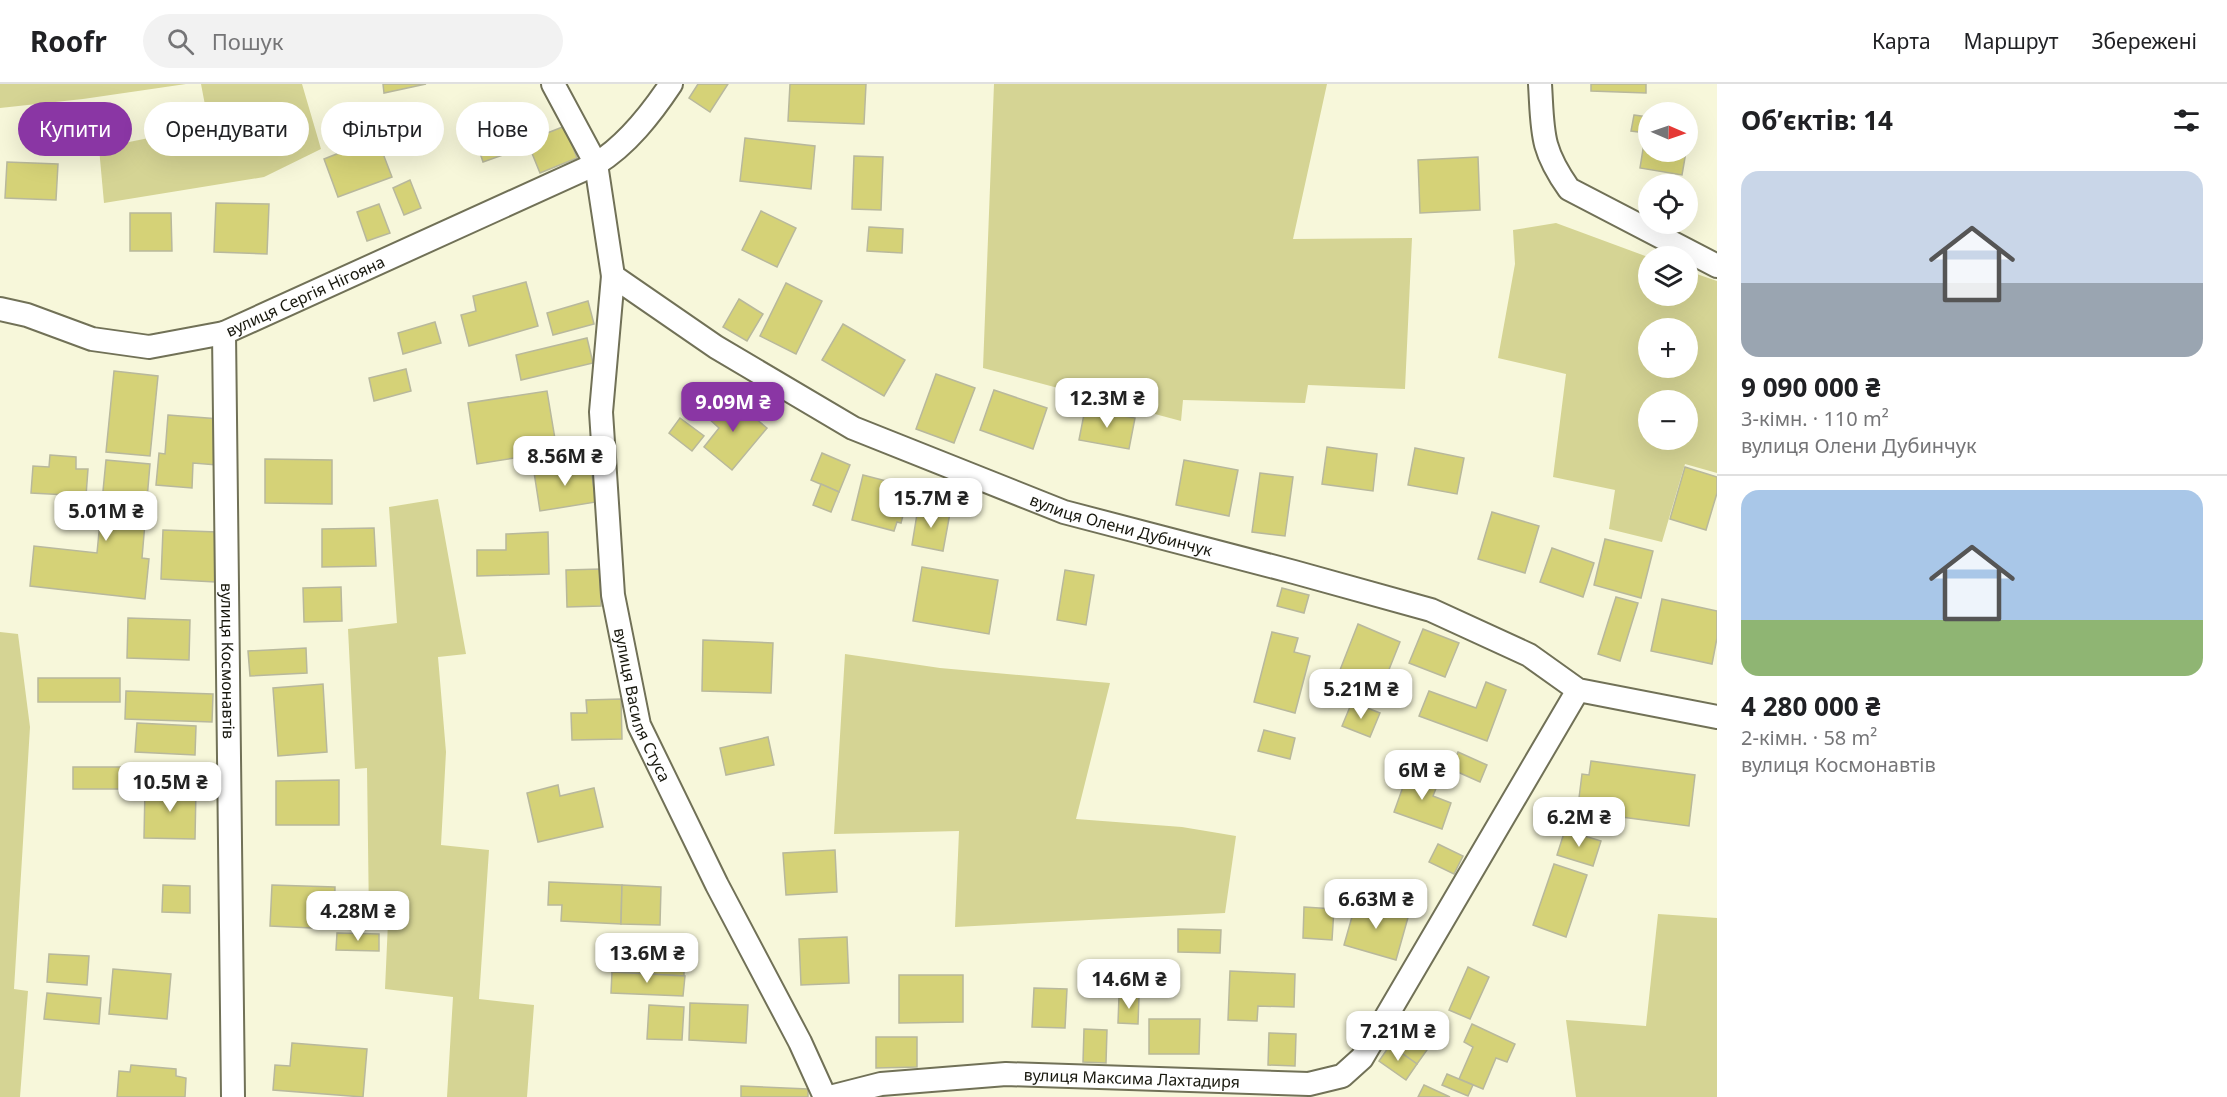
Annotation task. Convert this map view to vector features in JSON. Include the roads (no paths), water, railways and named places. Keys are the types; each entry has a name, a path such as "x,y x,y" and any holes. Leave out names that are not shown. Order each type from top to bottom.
{"street":[{"path":"553,84 596,164 613,276"},
{"name":"вулиця Сергія Нігояна","path":"0,309 27,315 92,339 149,347 224,333 596,164 614,153 659,102 671,84"},
{"path":"1540,84 1543,139 1553,166 1569,189 1717,266"},
{"name":"вулиця Олени Дубинчук","path":"613,276 716,347 853,428 1064,512 1431,610 1529,655 1578,690 1717,717"},
{"name":"вулиця Василя Стуса","path":"613,276 601,412 613,595 639,724 717,885 800,1042 825,1097"},
{"name":"вулиця Космонавтів","path":"224,333 233,1097"},
{"name":"вулиця Максима Лахтадиря","path":"830,1097 881,1084 1006,1074 1309,1084 1342,1076 1362,1058 1578,690"}]}
